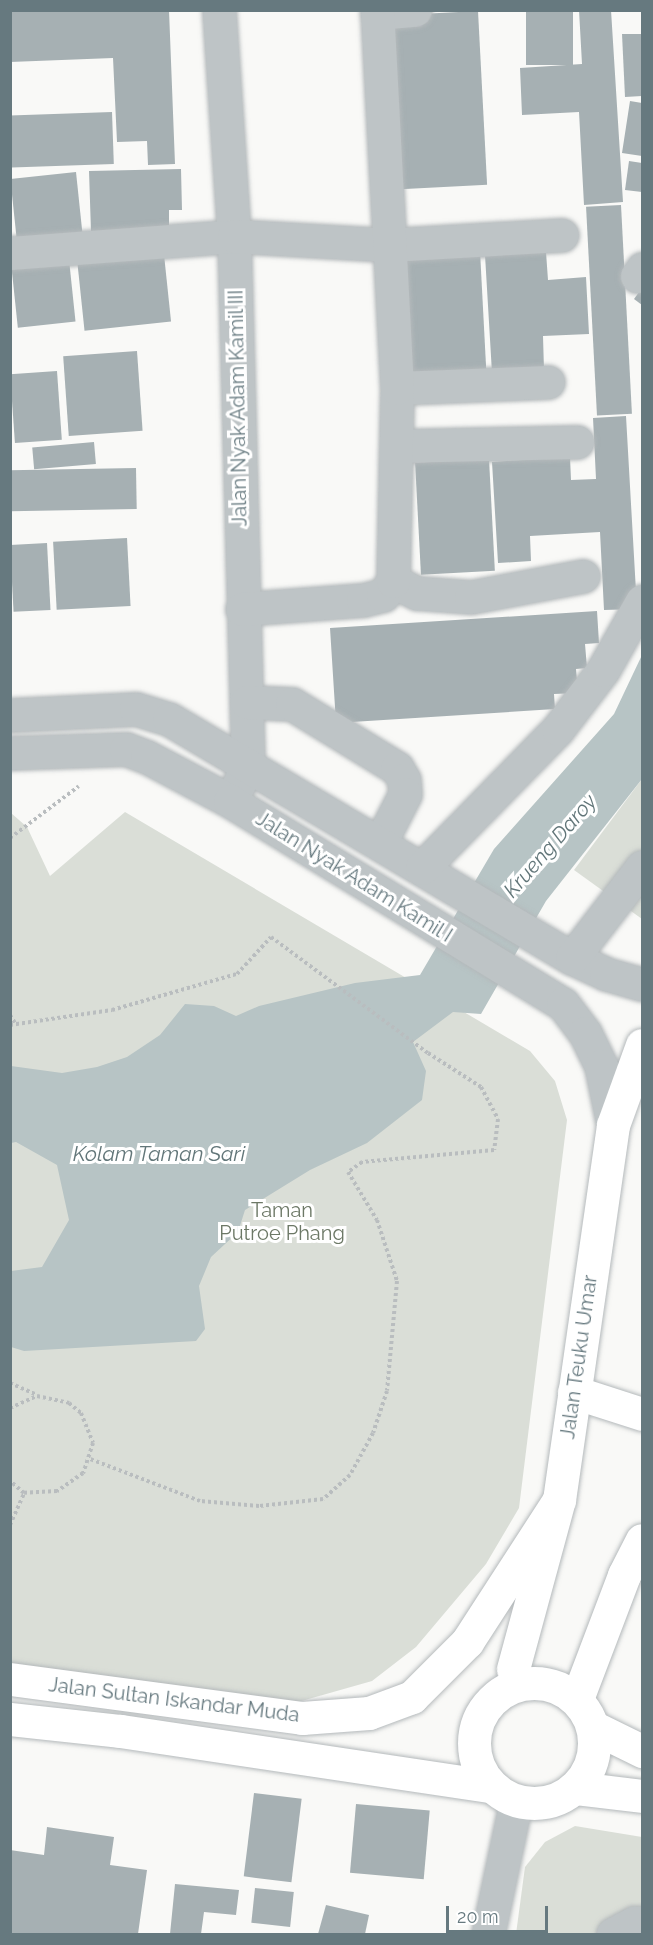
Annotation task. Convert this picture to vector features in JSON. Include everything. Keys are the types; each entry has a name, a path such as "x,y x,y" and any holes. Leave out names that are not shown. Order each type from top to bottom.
{"highway":[{"name":"Jalan Teuku Umar","path":"513,1670 559,1500 613,1125 642,1045"},
{"path":"574,1392 642,1414"},
{"name":"Jalan Sultan Iskandar Muda","path":"10,1679 302,1718 369,1713 412,1697 467,1642 559,1500"},
{"path":"577,1699 624,1575 642,1540"},
{"path":"542,1682 577,1699 593,1727 591,1765 576,1788 551,1801 503,1794 478,1768 472,1746 476,1723 487,1703 505,1689 542,1682"},
{"name":"Jalan Sultan Iskandar Muda","path":"10,1719 121,1731 503,1794"},
{"path":"593,1727 642,1751"},
{"path":"576,1788 642,1796"}],"street":[{"name":"Jalan Nyak Adam Kamil III","path":"219,10 234,236 242,609 248,766 230,801"},
{"path":"242,609 363,600 383,595 393,581 397,388 377,12 415,10"},
{"path":"10,253 234,236 389,245 562,235"},
{"path":"397,388 548,382"},
{"path":"396,446 577,442"},
{"path":"393,581 417,593 471,597 583,576"},
{"path":"422,868 558,729 603,670 642,601"},
{"path":"247,702 292,704 397,768 404,780 405,794 380,843"},
{"name":"Jalan Nyak Adam Kamil I","path":"10,715 136,709 169,719 558,950 606,974 642,984"},
{"name":"Jalan Nyak Adam Kamil I","path":"10,753 126,749 230,801 563,1004 585,1033 601,1066 613,1125"},
{"path":"558,950 642,867"},
{"path":"488,1935 503,1794"},
{"path":"613,1935 634,1923 642,1923"}],"path":[{"path":"10,838 81,785"},
{"path":"10,1015 13,1024 112,1010 237,974 271,937 319,976 428,1053 481,1087 498,1119 494,1150 362,1162 348,1172 377,1220 397,1281 387,1391 373,1433 350,1475 323,1499 259,1506 200,1501 90,1459"},
{"path":"10,1383 37,1396"},
{"path":"10,1408 37,1396 54,1396 81,1413 93,1443 90,1459 72,1485 57,1491 24,1493 10,1481"},
{"path":"10,1525 24,1493"}],"green space":[{"path":"642,779 642,919 574,870"},
{"name":"Taman Putroe Phang","path":"125,812 530,1051 555,1081 567,1120 519,1508 486,1564 416,1647 372,1681 298,1702 11,1663 11,813 27,827 50,876"},
{"path":"575,1826 642,1837 642,1934 516,1934 525,1867 545,1842"}],"water":[{"name":"Kolam Taman Sari","path":"642,655 642,779 546,901 481,1014 453,1012 413,1042 426,1071 422,1100 367,1143 310,1170 245,1210 238,1232 211,1257 199,1286 205,1329 196,1341 24,1351 11,1347 11,1271 42,1267 69,1220 57,1165 16,1142 11,1143 11,1066 62,1073 97,1067 127,1057 160,1035 185,1004 214,1006 236,1016 259,1006 355,983 420,975 494,849 614,714"}],"building":[{"path":"10,10 169,10 175,164 148,165 147,141 117,142 113,58 10,62"},
{"path":"526,10 573,10 573,65 526,65"},
{"path":"579,10 611,10 623,202 584,205 579,112 522,115 520,68 582,64"},
{"path":"478,11 487,185 400,189 391,16"},
{"path":"622,34 642,34 642,96 625,97"},
{"path":"630,101 642,103 642,156 622,153"},
{"path":"112,112 114,164 12,168 10,116"},
{"path":"629,161 642,163 642,192 625,190"},
{"path":"181,169 182,210 169,210 169,230 91,232 89,171"},
{"path":"76,172 82,233 17,240 10,179"},
{"path":"621,205 632,414 597,416 586,207"},
{"path":"163,245 171,322 85,331 76,254"},
{"path":"68,250 76,322 18,328 10,256"},
{"path":"480,251 486,375 412,379 405,255"},
{"path":"546,252 548,280 586,277 589,334 543,336 544,370 492,373 485,255"},
{"path":"642,288 642,305 634,299"},
{"path":"137,351 143,431 69,436 63,356"},
{"path":"57,371 62,440 15,443 10,374"},
{"path":"626,416 637,609 604,610 600,532 530,536 531,561 498,563 492,462 570,457 571,480 596,479 593,418"},
{"path":"94,442 96,464 34,469 32,447"},
{"path":"489,459 495,571 421,575 415,463"},
{"path":"136,468 137,509 11,511 10,470"},
{"path":"127,538 131,606 57,610 53,542"},
{"path":"47,543 51,610 14,612 10,545"},
{"path":"597,611 599,643 585,644 587,668 576,669 578,693 554,694 555,709 336,723 330,628"},
{"path":"254,1793 302,1799 291,1882 244,1876"},
{"path":"356,1804 430,1810 424,1879 350,1873"},
{"path":"47,1827 114,1837 110,1865 147,1870 138,1934 10,1934 10,1850 44,1855"},
{"path":"175,1884 239,1890 236,1915 204,1912 201,1934 170,1934"},
{"path":"255,1888 294,1892 290,1927 251,1923"},
{"path":"326,1905 369,1915 365,1934 318,1934"}],"water label":[{"name":"Krueng Daroy","path":"550,846"}]}
